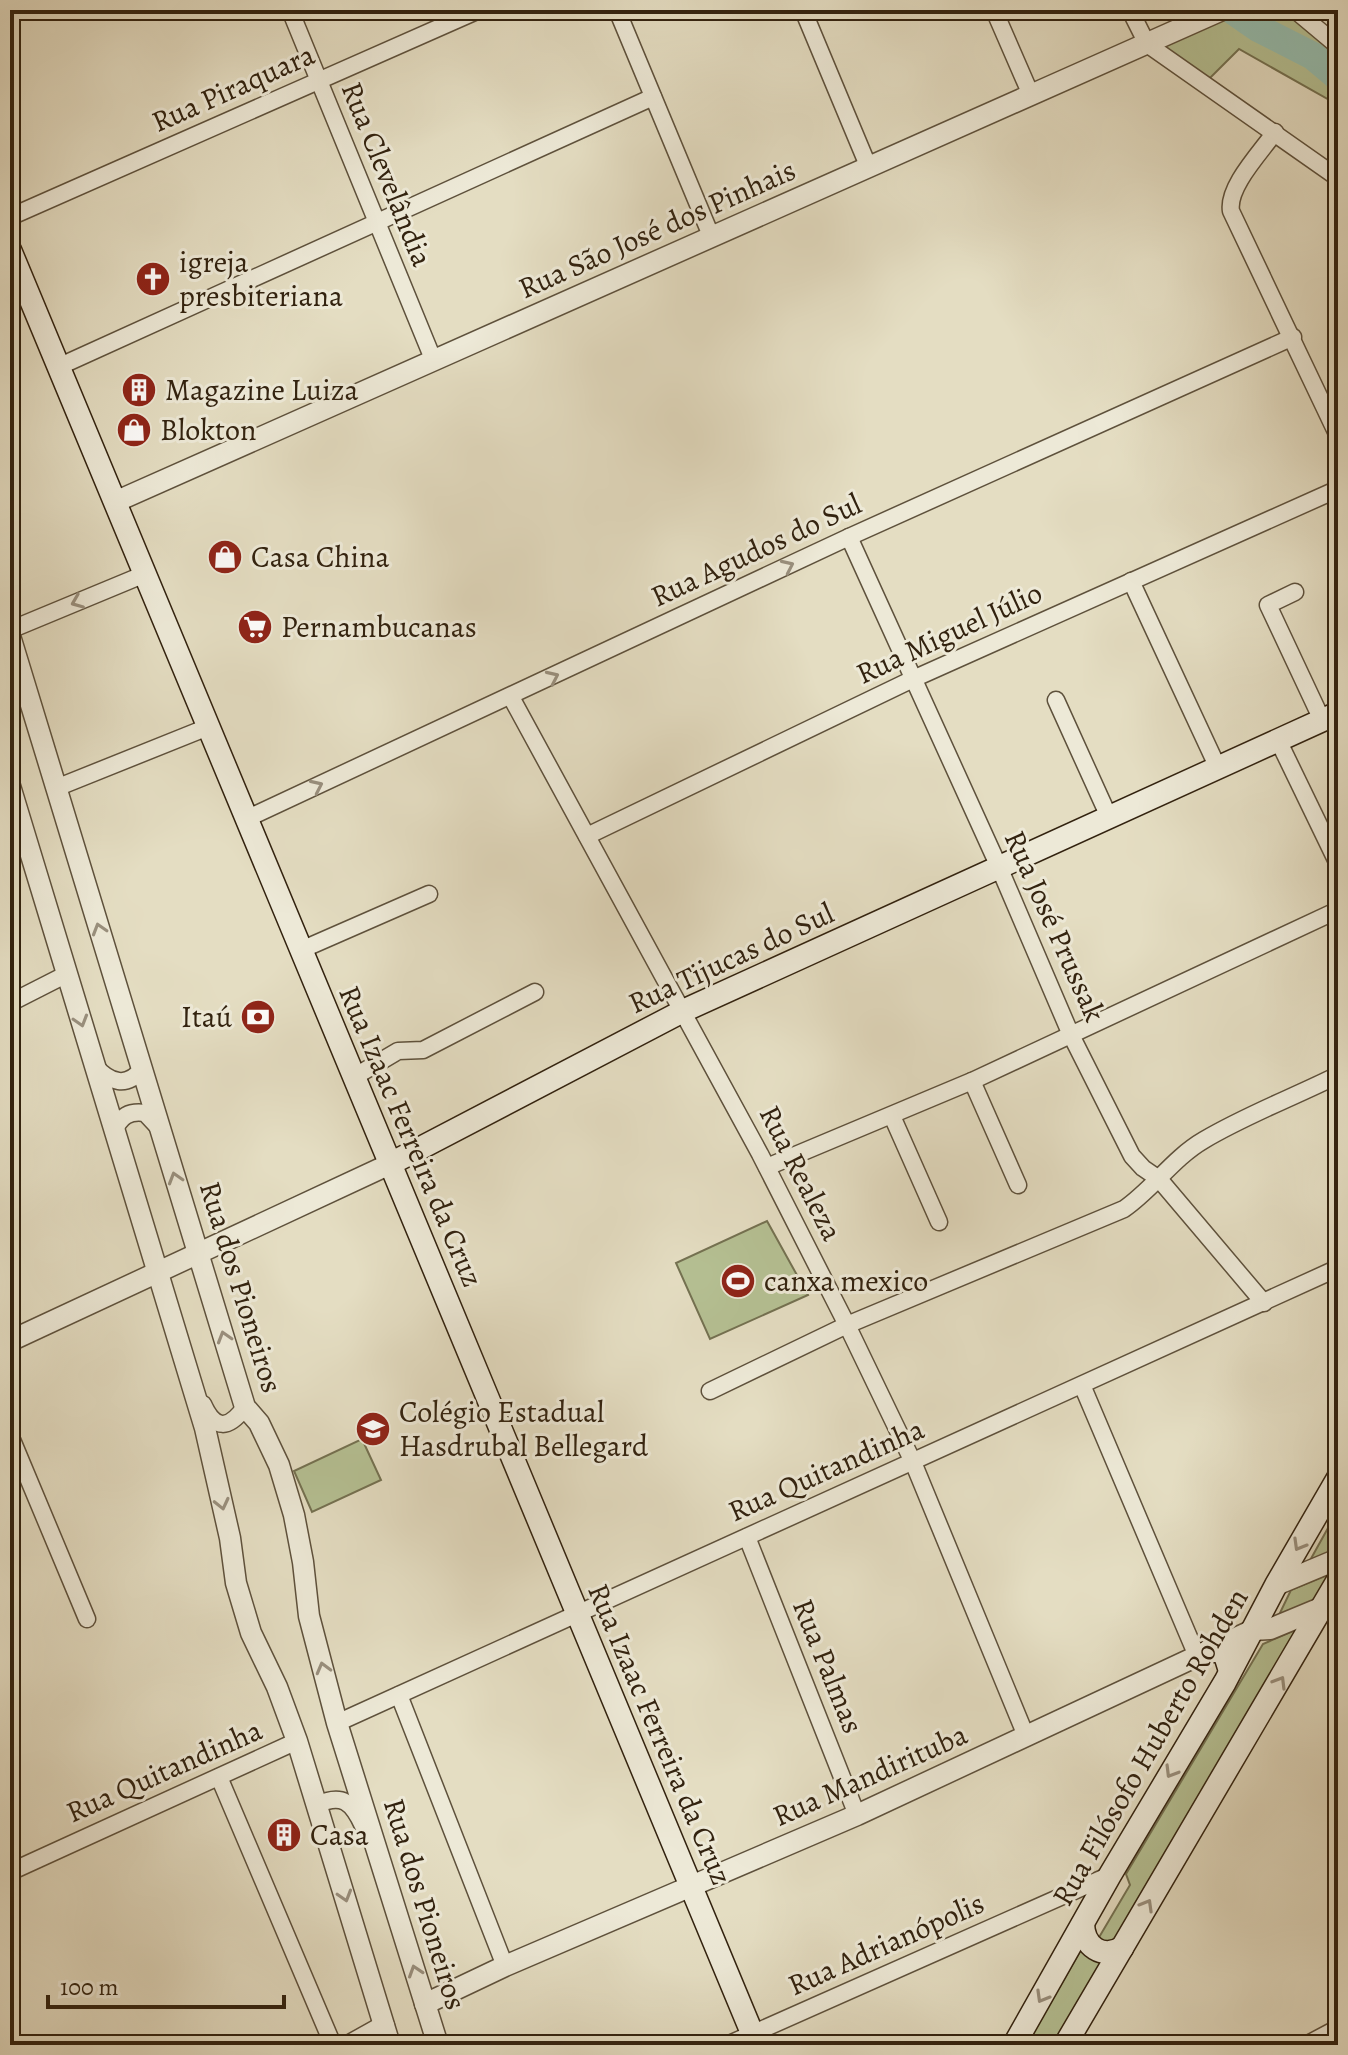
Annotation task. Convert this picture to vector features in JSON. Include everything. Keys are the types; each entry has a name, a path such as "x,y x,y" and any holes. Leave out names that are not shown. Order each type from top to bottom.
{"main road":[{"name":"Rua Izaac Ferreira da Cruz","path":"10,250 20,303 58,367 754,2039"},
{"name":"Rua Tijucas do Sul","path":"390,1164 683,1011 1330,716"},
{"name":"Rua Filósofo Huberto Rohden","path":"1014,2045 1338,1478"},
{"path":"1065,2045 1330,1604 1338,1580"},
{"path":"1203,1654 1218,1651 1225,1655 1230,1671"},
{"path":"1085,1922 1086,1938 1095,1949 1109,1953 1122,1948"}],"street":[{"name":"Rua Clevelândia","path":"290,10 433,359"},
{"name":"Rua Piraquara","path":"10,217 479,10"},
{"path":"617,10 712,238"},
{"path":"803,10 869,168"},
{"path":"994,10 1031,95"},
{"path":"1130,10 1147,44 1338,178"},
{"path":"1295,10 1338,46"},
{"name":"Rua São José dos Pinhais","path":"115,502 1217,13"},
{"path":"58,367 653,97"},
{"path":"1275,132 1234,190 1231,211 1338,436"},
{"name":"Rua Agudos do Sul","path":"246,819 849,537 1293,337"},
{"name":"Rua Miguel Júlio","path":"587,836 913,679 1338,489"},
{"name":"Rua José Prussak","path":"849,537 999,867 1071,1035 1132,1156 1159,1179 1264,1303"},
{"path":"10,633 145,574"},
{"path":"1131,581 1218,768"},
{"path":"1295,592 1268,605 1330,716"},
{"name":"Rua dos Pioneiros","path":"10,633 245,1407 259,1423 279,1465 294,1515 309,1616 337,1723 438,2045"},
{"name":"Rua Realeza","path":"511,697 767,1167 847,1325 913,1462 1026,1736"},
{"path":"1056,700 1109,817"},
{"path":"56,788 208,727"},
{"path":"1278,740 1338,864"},
{"path":"10,786 14,816 67,974 183,1359 214,1470 230,1538 239,1596 251,1633 277,1687 297,1741 387,2036 350,2045"},
{"path":"301,950 429,894"},
{"path":"767,1167 972,1081 1338,910"},
{"path":"10,1003 67,974"},
{"path":"354,1077 398,1051 423,1050 535,992"},
{"path":"94,1065 112,1081 124,1082 135,1078 142,1069"},
{"path":"710,1391 847,1325 1124,1209 1142,1197 1181,1156 1204,1140 1338,1075"},
{"path":"972,1081 1018,1185"},
{"path":"114,1130 121,1118 132,1112 145,1113 155,1121 162,1133"},
{"path":"892,1116 939,1222"},
{"name":"Rua Tijucas do Sul","path":"10,1341 390,1164"},
{"name":"Rua Quitandinha","path":"337,1723 1338,1268"},
{"path":"183,1359 209,1418 217,1424 227,1424 237,1418 245,1407"},
{"path":"1082,1385 1203,1654"},
{"path":"10,1435 87,1619"},
{"name":"Rua Palmas","path":"747,1537 857,1815"},
{"path":"1276,1585 1338,1559"},
{"name":"Rua Mandirituba","path":"425,2004 505,1966 857,1815 1253,1630 1270,1629 1330,1604"},
{"path":"399,1695 505,1966"},
{"name":"Rua Quitandinha","path":"10,1872 297,1741"},
{"path":"219,1777 333,2045"},
{"path":"317,1805 339,1799 349,1803 358,1815 383,1871"},
{"name":"Rua Adrianópolis","path":"727,2045 754,2039 1110,1875"},
{"path":"1067,1894 1079,1901 1085,1922"},
{"path":"1306,2045 1338,2028"}],"green space":[{"path":"1286,10 1338,45 1338,112 1331,101 1239,49 1207,81 1161,45 1229,14 1255,33"},
{"name":"canxa mexico","path":"767,1221 808,1295 710,1339 676,1263"},
{"path":"362,1439 381,1480 312,1512 294,1471"},
{"path":"1338,1510 1338,1554 1308,1564"},
{"path":"1330,1574 1313,1602 1278,1617 1291,1590"},
{"path":"1300,1628 1112,1946 1098,1939 1130,1885 1126,1874 1263,1644"},
{"path":"1082,1948 1102,1963 1054,2045 1026,2045"}],"waterway":[{"path":"1232,10 1258,28 1313,56 1338,77"}],"place":[{"name":"igreja presbiteriana","path":"153,279"},
{"name":"Magazine Luiza","path":"139,390"},
{"name":"Blokton","path":"134,430"},
{"name":"Casa China","path":"225,557"},
{"name":"Pernambucanas","path":"255,627"},
{"name":"Itaú","path":"258,1017"},
{"name":"canxa mexico","path":"738,1281"},
{"name":"Colégio Estadual Hasdrubal Bellegard","path":"373,1429"},
{"name":"Casa","path":"284,1835"}]}
